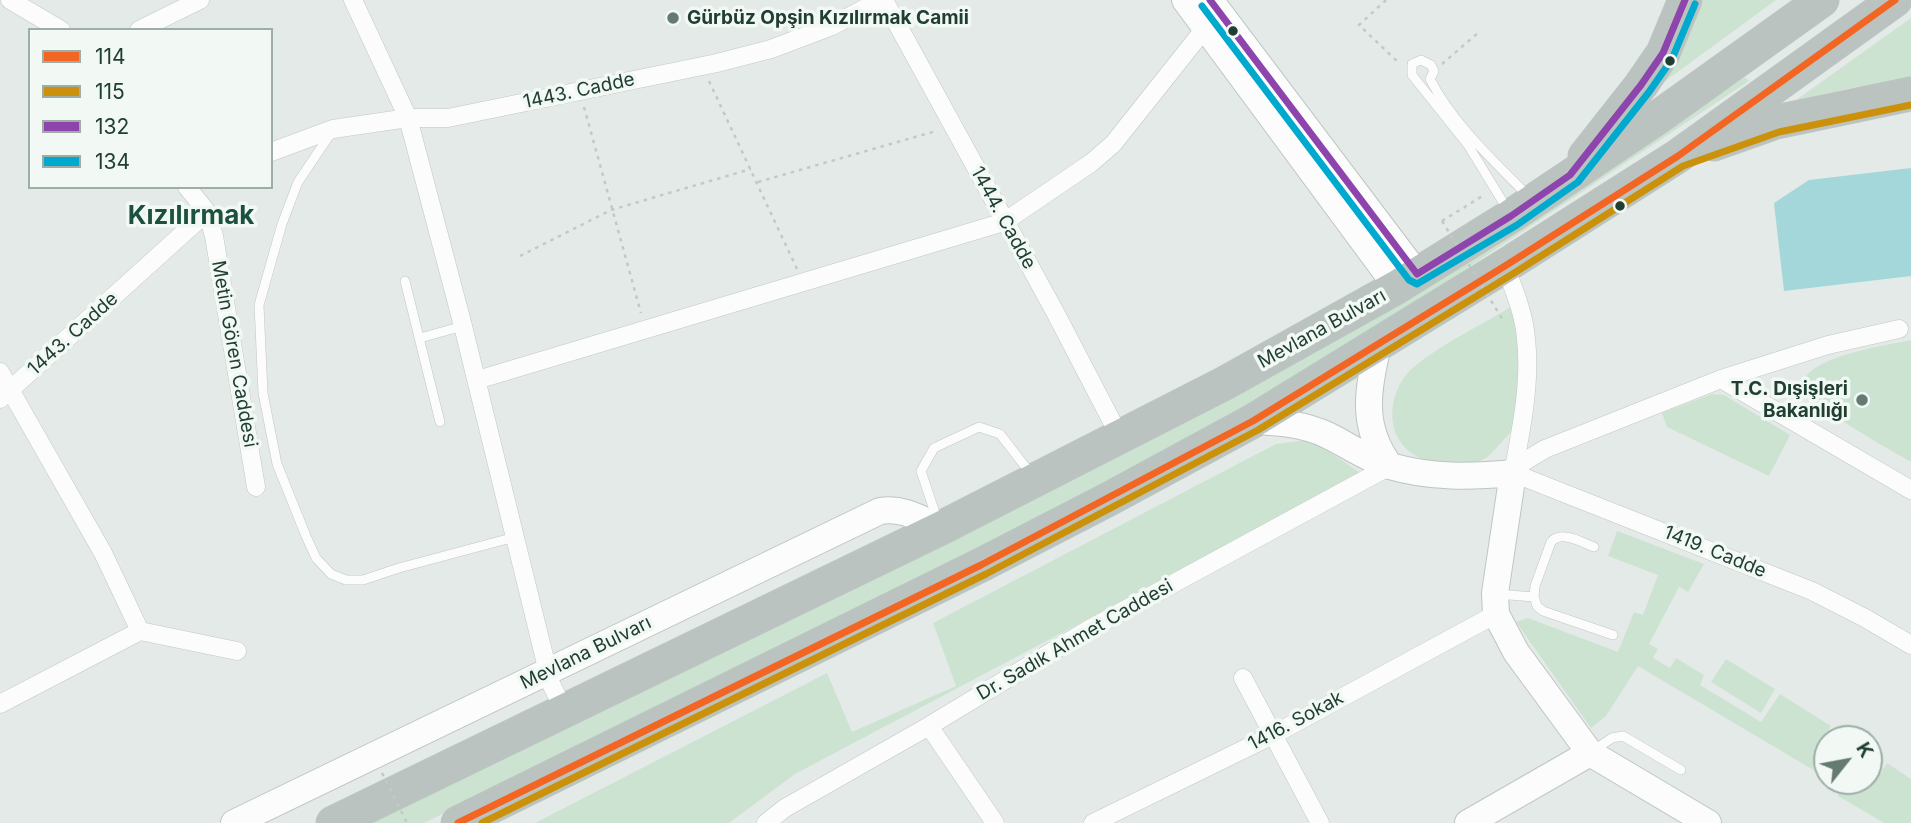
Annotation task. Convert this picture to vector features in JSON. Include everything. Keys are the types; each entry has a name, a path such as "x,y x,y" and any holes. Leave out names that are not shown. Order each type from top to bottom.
{"highway":[{"path":"1570,175 1641,85 1662,53 1685,0"},
{"name":"Mevlana Bulvarı","path":"333,823 941,528 1225,383 1407,280 1513,202 1570,175 1657,118 1822,0"},
{"name":"Mevlana Bulvarı","path":"458,823 981,565 1253,421 1678,156 1895,0"},
{"path":"1678,156 1776,122 1911,94"}],"main road":[{"path":"1185,0 1215,9 1407,280"},
{"path":"1378,345 1370,378 1369,416 1378,450 1390,466"},
{"path":"1253,421 1278,422 1314,429 1390,466 1439,476 1472,477 1513,473 1496,604 1516,652 1590,753 1708,823"},
{"name":"Mevlana Bulvarı","path":"234,823 880,511 890,509 909,513 941,528"},
{"path":"1477,821 1590,753"}],"street":[{"path":"10,0 58,28"},
{"path":"143,28 200,0"},
{"path":"353,0 408,118 477,380 551,684 564,710"},
{"name":"1443. Cadde","path":"273,151 334,129 408,118 448,118 702,66 771,49 819,31 882,0"},
{"name":"1444. Cadde","path":"882,0 1055,312 1120,437"},
{"path":"477,380 1004,222 1091,163 1113,144 1215,9"},
{"name":"Metin Gören Caddesi","path":"197,191 214,236 256,487"},
{"name":"1443. Cadde","path":"5,395 207,212"},
{"path":"1505,266 1518,300 1526,339 1523,421 1513,473"},
{"path":"1513,473 1525,461 1545,449 1721,380 1828,345 1905,328"},
{"path":"0,372 5,395 103,553 140,631"},
{"path":"1721,380 1911,491"},
{"name":"Dr. Sadık Ahmet Caddesi","path":"766,823 785,808 929,726 1086,631 1390,466"},
{"name":"1419. Cadde","path":"1513,473 1812,592 1911,645"},
{"name":"1416. Sokak","path":"1093,823 1273,735 1496,604"},
{"path":"0,704 140,631 237,651"},
{"path":"1243,678 1320,823"},
{"path":"929,726 995,823"}],"lane":[{"path":"1421,60 1431,65 1434,71 1430,79 1448,107 1482,148 1513,202 1412,75 1412,64 1421,60"},
{"path":"334,129 298,182 282,224 259,305 263,393 277,464 306,536 316,558 331,573 346,580 363,580 516,537"},
{"path":"405,281 440,422"},
{"path":"420,338 463,326"},
{"path":"941,528 920,471 934,448 979,427 996,431 1036,481"},
{"path":"1594,547 1561,536 1554,538 1535,586 1534,597 1537,606 1543,611 1613,635"},
{"path":"1496,604 1534,597"},
{"path":"1590,753 1612,738 1623,736 1681,770"}],"path":[{"path":"1386,0 1359,24 1412,75"},
{"path":"1434,71 1479,32"},
{"path":"702,66 795,264"},
{"path":"579,91 646,330"},
{"path":"757,183 953,126"},
{"path":"520,256 611,210 751,169"},
{"path":"1503,320 1442,221 1513,202"},
{"path":"382,773 407,823"}],"green space":[{"path":"1698,0 1776,0 1649,93"},
{"path":"1911,18 1911,79 1796,100"},
{"path":"1745,77 1749,81 1362,338 1141,467 576,750 424,823 366,823 1576,190"},
{"path":"1509,308 1513,310 1516,323 1520,368 1519,399 1512,430 1490,455 1479,461 1436,462 1418,457 1407,450 1395,431 1392,419 1395,396 1406,375 1455,339"},
{"name":"T.C. Dışişleri Bakanlığı","path":"1911,340 1911,462 1832,414 1808,391 1803,382 1809,373 1835,358"},
{"path":"1712,394 1724,395 1790,435 1769,476 1667,427 1662,413"},
{"path":"1306,440 1362,474 795,774 729,823 535,823 827,673 852,732 956,686 933,623 1276,444"},
{"path":"1617,531 1704,564 1688,592 1679,587 1649,644 1658,649 1653,658 1670,668 1676,658 1704,675 1700,685 1761,722 1780,694 1829,725 1813,725 1813,770 1638,666 1606,716 1591,728 1516,622 1528,618 1618,652 1634,612 1643,615 1658,575 1608,556"},
{"path":"1726,659 1775,689 1761,713 1711,682"},
{"path":"1887,763 1911,779 1911,823 1884,823 1838,796 1883,795 1883,769"}],"water":[{"path":"1911,168 1911,276 1784,291 1774,203 1809,180"}],"transit line":[{"name":"132","path":"1210,0 1417,274 1511,216 1570,175 1663,53 1685,0"},
{"name":"114","path":"458,823 981,565 1253,421 1678,156 1895,0"},
{"name":"134","path":"1202,6 1409,280 1417,284 1517,225 1578,182 1672,59 1695,4"},
{"name":"115","path":"482,823 986,574 1258,430 1683,166 1779,132 1911,105"}],"place":[{"name":"Gürbüz Opşin Kızılırmak Camii","path":"673,18"},
{"name":"T.C. Dışişleri Bakanlığı","path":"1862,400"}],"district":[{"name":"Kızılırmak","path":"191,216"}]}
